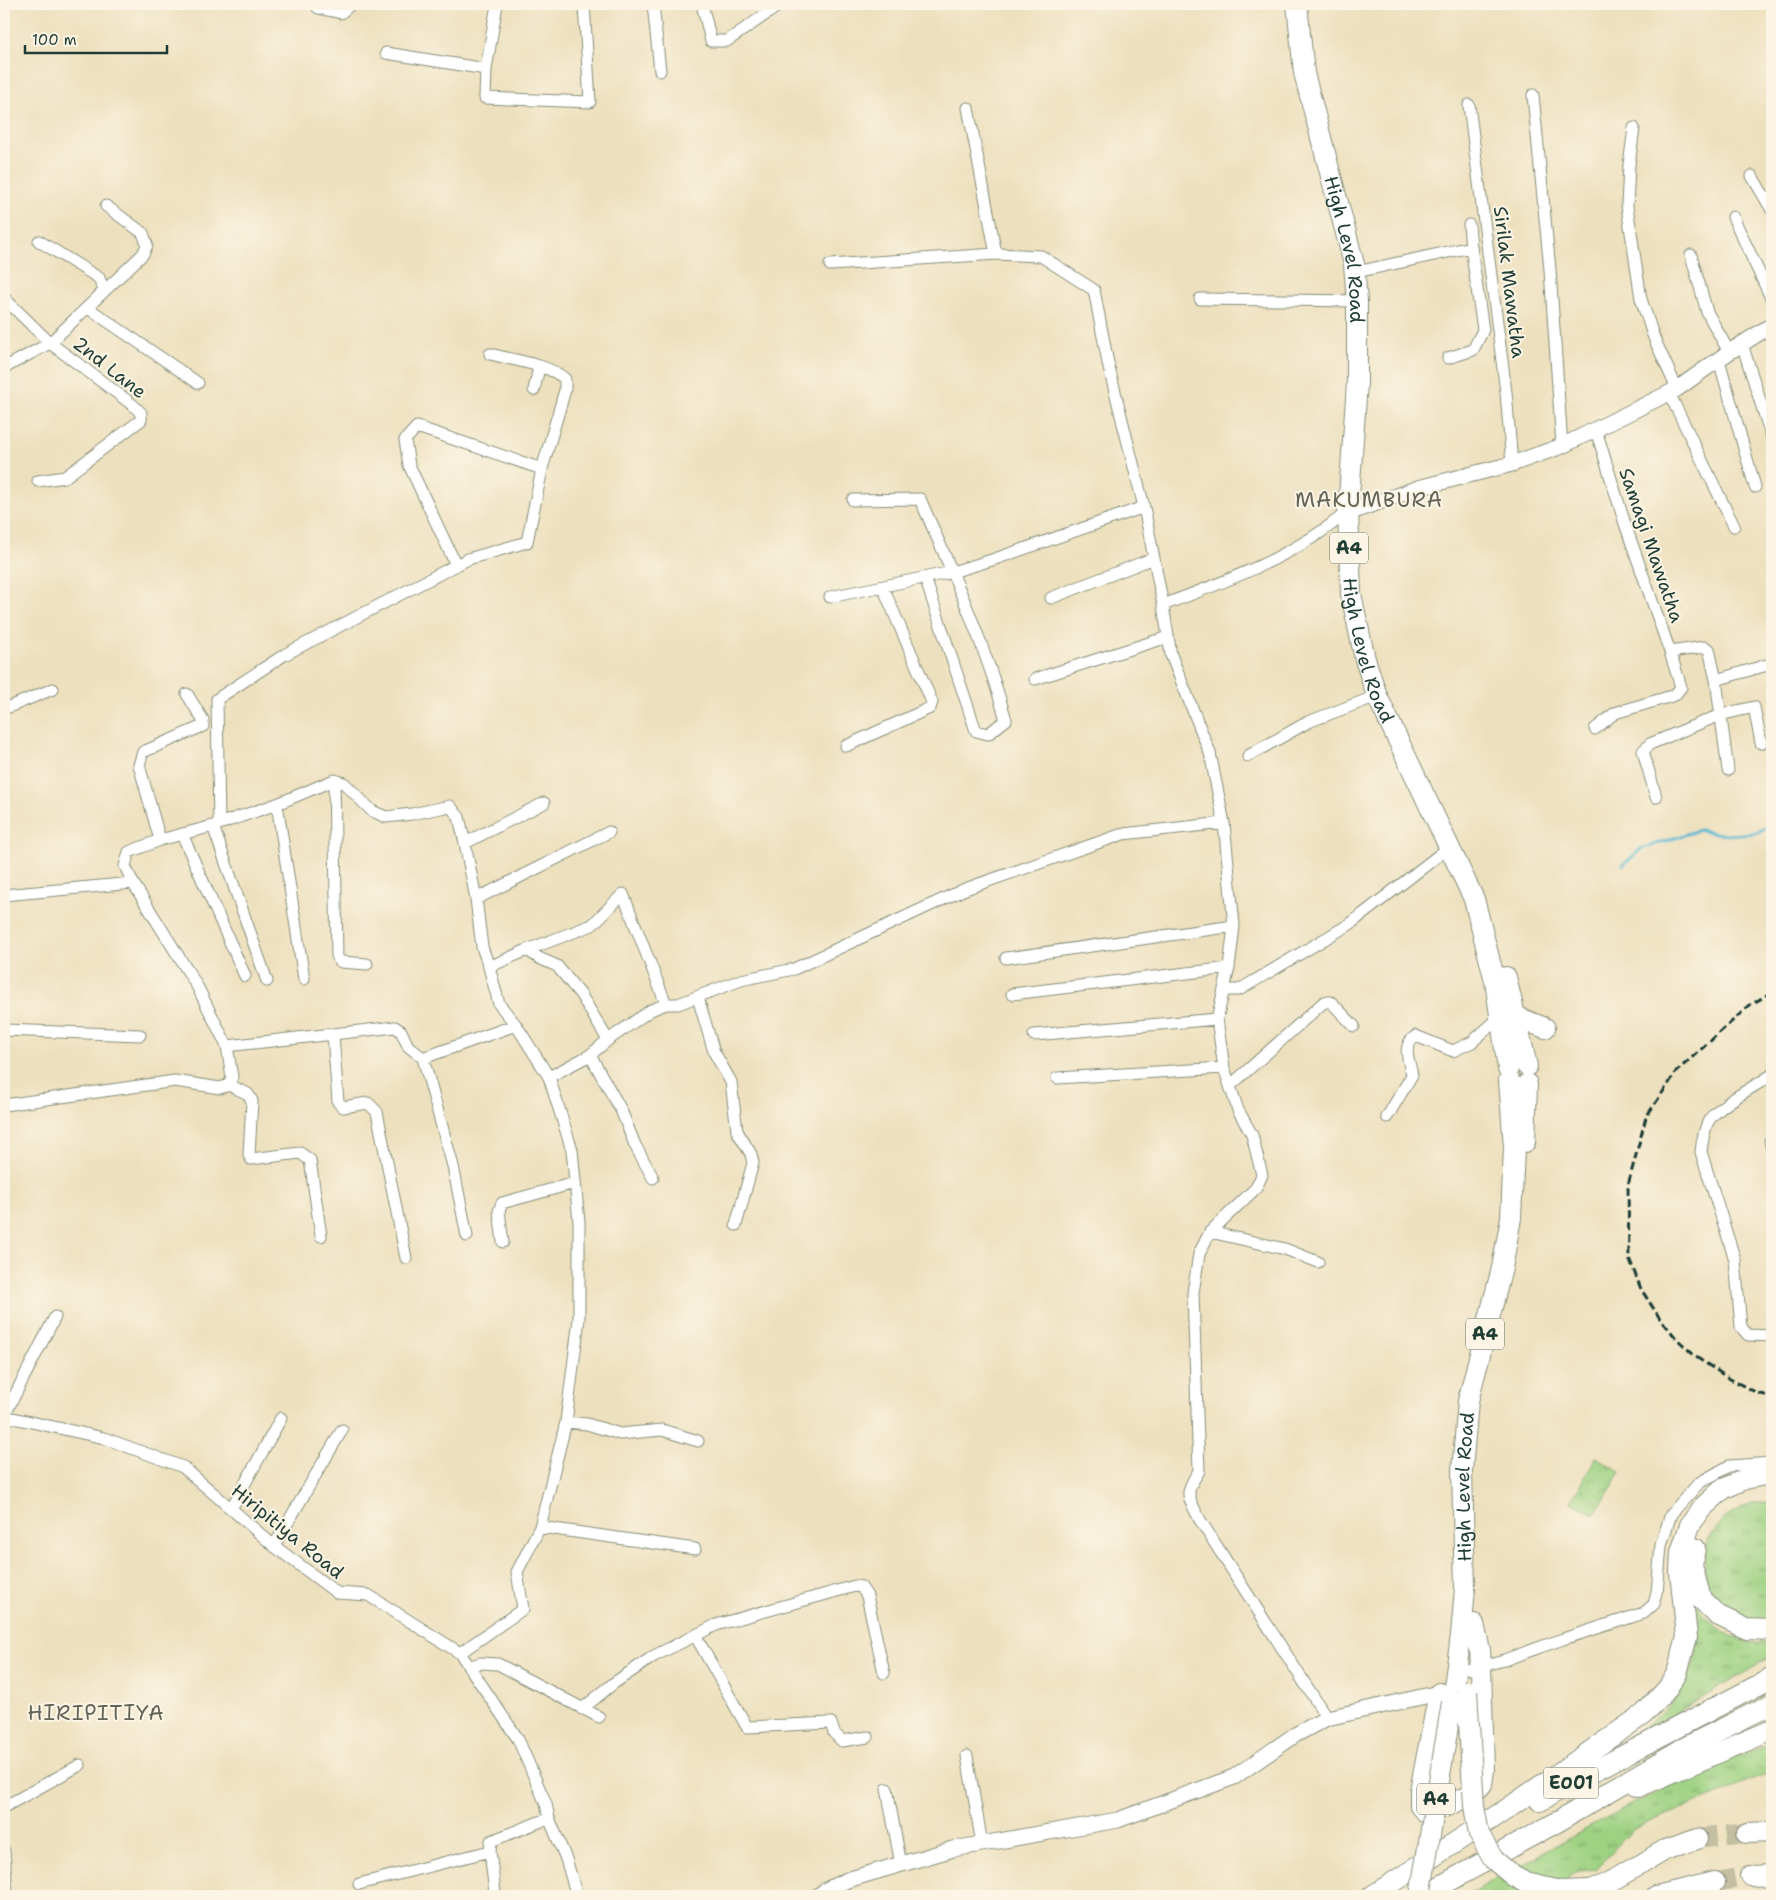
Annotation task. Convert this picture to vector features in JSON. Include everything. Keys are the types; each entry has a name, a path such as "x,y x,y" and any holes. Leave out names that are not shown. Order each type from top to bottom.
{"highway":[{"name":"High Level Road","path":"1297,4 1308,73 1354,264 1357,301 1351,511 1351,594 1365,660 1377,696 1494,932 1518,1075 1524,1183 1520,1225 1479,1400 1472,1470 1476,1667 1455,1696 1421,1896"},
{"name":"High Level Road","path":"1304,4 1308,73 1361,272 1363,383 1351,511 1358,593 1371,658 1383,694 1452,846"},
{"path":"1509,1016 1545,1028"},
{"name":"High Level Road","path":"1434,1896 1465,1588 1462,1471 1468,1400 1502,1268 1511,1218 1518,1075"},
{"path":"1373,1896 1508,1809 1644,1714 1668,1688 1677,1674 1687,1637 1680,1572 1681,1552 1690,1525 1702,1508 1723,1488 1745,1479 1772,1475"},
{"path":"1772,1487 1759,1488 1733,1497 1716,1510 1698,1534 1692,1566 1702,1599 1717,1615 1747,1629 1772,1630"},
{"path":"1455,1696 1420,1791 1420,1806 1425,1812 1433,1811 1469,1795 1480,1788 1482,1784 1484,1770 1476,1667"},
{"name":"E001","path":"1373,1896 1580,1778 1772,1678"},
{"path":"1455,1696 1479,1834 1493,1859 1513,1876 1526,1882 1561,1891 1599,1893 1607,1884 1665,1850 1697,1839"},
{"name":"E001","path":"1421,1896 1559,1821 1680,1750 1772,1704"},
{"path":"1559,1821 1772,1730"},
{"path":"1748,1833 1772,1832"},
{"path":"1750,1876 1772,1875"},
{"path":"1661,1895 1715,1882"}],"street":[{"path":"318,8 340,13 351,4"},
{"path":"497,4 486,69 485,98 590,102 584,4"},
{"path":"653,4 660,70"},
{"path":"702,4 711,41 727,40 781,4"},
{"path":"386,53 486,69"},
{"path":"1533,95 1550,270 1562,446"},
{"name":"Sirilak Mawatha","path":"1469,105 1506,392 1512,464"},
{"path":"968,108 996,254"},
{"path":"1634,128 1629,165 1627,206 1641,299 1673,391 1734,526"},
{"path":"1752,176 1772,210"},
{"path":"4,368 50,343 143,254 147,245 143,233 106,206"},
{"path":"1734,217 1772,300"},
{"path":"1448,358 1474,350 1483,330 1469,225"},
{"path":"39,241 99,278 104,290"},
{"path":"1361,272 1471,247"},
{"path":"830,265 996,254 1040,256 1094,290 1109,368 1144,507 1171,655 1210,753 1224,823 1234,926 1229,968 1217,1019 1224,1068 1238,1110 1252,1135 1262,1175 1256,1188 1210,1232 1199,1254 1193,1292 1199,1471 1189,1486 1188,1497 1200,1520 1327,1718"},
{"path":"1691,255 1708,312 1730,352 1772,438"},
{"path":"4,298 50,343"},
{"path":"1200,299 1357,301"},
{"path":"88,308 198,383"},
{"path":"1163,605 1220,584 1260,565 1313,537 1351,511 1418,488 1512,464 1562,446 1673,391 1772,326"},
{"name":"2nd Lane","path":"38,481 65,477 141,420 141,413 133,405 50,343"},
{"path":"1730,352 1755,487"},
{"path":"267,981 216,825 217,699 284,655 456,565 468,559 527,542 542,468 566,385 565,379 559,374 540,367 490,354"},
{"path":"534,390 540,367"},
{"path":"456,565 409,465 405,440 417,428 542,468"},
{"name":"Samagi Mawatha","path":"1595,729 1615,713 1675,696 1681,687 1625,524 1596,430"},
{"path":"854,500 920,499 952,572 997,685 1006,720 988,734 976,731 925,578"},
{"path":"830,597 952,572 1144,507"},
{"path":"1051,598 1154,558"},
{"path":"846,746 930,708 932,702 883,587"},
{"path":"1035,679 1168,638"},
{"path":"1670,652 1704,646 1709,649 1716,680 1728,770"},
{"path":"1716,680 1767,664"},
{"path":"4,709 51,692 4,714"},
{"path":"160,840 140,765 143,752 203,726 203,720 187,694"},
{"path":"1248,756 1308,722 1377,696"},
{"path":"1656,797 1643,751 1650,744 1720,716 1754,708 1761,743"},
{"path":"334,780 337,958 341,962 367,964"},
{"path":"229,1085 232,1077 227,1046 197,986 133,883 125,866 129,852 160,840 216,825 277,804 334,780 344,783 372,811 386,817 450,806 459,817 476,900 482,947 499,1004 516,1024 549,1077 572,1150 579,1222 579,1319 566,1422 540,1527 517,1572 523,1609 460,1653"},
{"path":"465,843 544,803"},
{"path":"277,804 304,979"},
{"path":"549,1077 590,1055 651,1010 666,1004 678,1004 698,998 741,980 794,969 965,889 1122,834 1224,823"},
{"path":"476,900 609,832"},
{"path":"182,834 245,976"},
{"path":"1224,990 1239,990 1350,924 1452,846"},
{"path":"4,895 133,883"},
{"path":"489,967 592,925 623,894 666,1004"},
{"path":"1006,958 1234,926"},
{"path":"527,950 557,966 581,995 608,1040"},
{"path":"1012,994 1229,968"},
{"path":"698,998 714,1052 731,1082 737,1132 751,1154 753,1163 736,1225"},
{"path":"1231,1085 1324,1002 1331,1002 1354,1026"},
{"path":"1387,1117 1412,1075 1406,1048 1409,1041 1416,1036 1453,1051 1472,1042 1509,1016"},
{"path":"1034,1035 1217,1019"},
{"path":"423,1058 516,1024"},
{"path":"227,1046 395,1027 401,1031 408,1046 423,1058 452,1166 467,1236"},
{"path":"4,1030 140,1035"},
{"path":"333,1035 338,1102 344,1107 368,1103 377,1112 406,1258"},
{"path":"590,1055 621,1110 635,1145 652,1178"},
{"path":"1057,1078 1224,1068"},
{"path":"1772,1075 1721,1108 1709,1120 1702,1138 1701,1152 1735,1260 1741,1327 1748,1335 1772,1336"},
{"path":"4,1105 175,1081 220,1088 229,1085 248,1094 252,1102 249,1155 251,1159 300,1153 310,1160 321,1236"},
{"path":"503,1242 499,1211 502,1203 575,1183"},
{"path":"1210,1232 1285,1249 1318,1262"},
{"path":"4,1416 55,1317"},
{"name":"Hiripitiya Road","path":"4,1416 104,1438 183,1467 274,1546 337,1593 368,1595 460,1653 518,1739 546,1804 549,1818 566,1859 577,1896"},
{"path":"231,1509 281,1418"},
{"path":"566,1422 588,1424 620,1434 662,1430 698,1441"},
{"path":"274,1546 342,1430"},
{"path":"1476,1667 1504,1660 1562,1639 1644,1614 1654,1604 1657,1593 1661,1545 1671,1514 1699,1483 1729,1466 1772,1463"},
{"path":"540,1527 695,1549"},
{"path":"582,1709 614,1683 654,1656 716,1625 855,1586 861,1586 868,1596 884,1674"},
{"path":"695,1635 747,1727 831,1722 834,1733 842,1741 868,1737"},
{"path":"469,1667 480,1663 498,1664 599,1717"},
{"path":"818,1896 847,1880 953,1849 1118,1820 1234,1777 1295,1735 1327,1718 1455,1696"},
{"path":"967,1756 982,1844"},
{"path":"4,1807 80,1765"},
{"path":"887,1789 901,1865"},
{"path":"493,1896 495,1893 490,1851 491,1841 549,1818"},
{"path":"4,1851 7,1896"},
{"path":"359,1884 490,1851"}],"green space":[{"path":"1596,1457 1621,1472 1595,1514 1571,1502"},
{"path":"1755,1503 1772,1503 1772,1621 1744,1621 1728,1614 1713,1595 1705,1570 1707,1545 1711,1534 1727,1517"},
{"path":"1688,1585 1701,1611 1726,1633 1750,1643 1772,1640 1772,1657 1595,1761 1626,1741 1656,1718 1680,1691 1689,1675 1697,1648 1697,1639"},
{"path":"1772,1743 1772,1772 1633,1829 1596,1869 1574,1874 1548,1896 1465,1896 1654,1793 1732,1758"}],"waterway":[{"path":"1623,865 1641,849 1699,830 1726,835 1754,833 1772,826"}],"tunnel":[{"path":"1697,1839 1747,1833"},
{"path":"1715,1882 1750,1876"}],"railway":[{"path":"1772,992 1750,1005 1677,1071 1646,1117 1628,1185 1629,1258 1641,1289 1659,1317 1676,1338 1696,1357 1730,1379 1757,1393 1772,1397"}],"district":[{"name":"MAKUMBURA","path":"1369,500"},
{"name":"HIRIPITIYA","path":"96,1713"}]}
